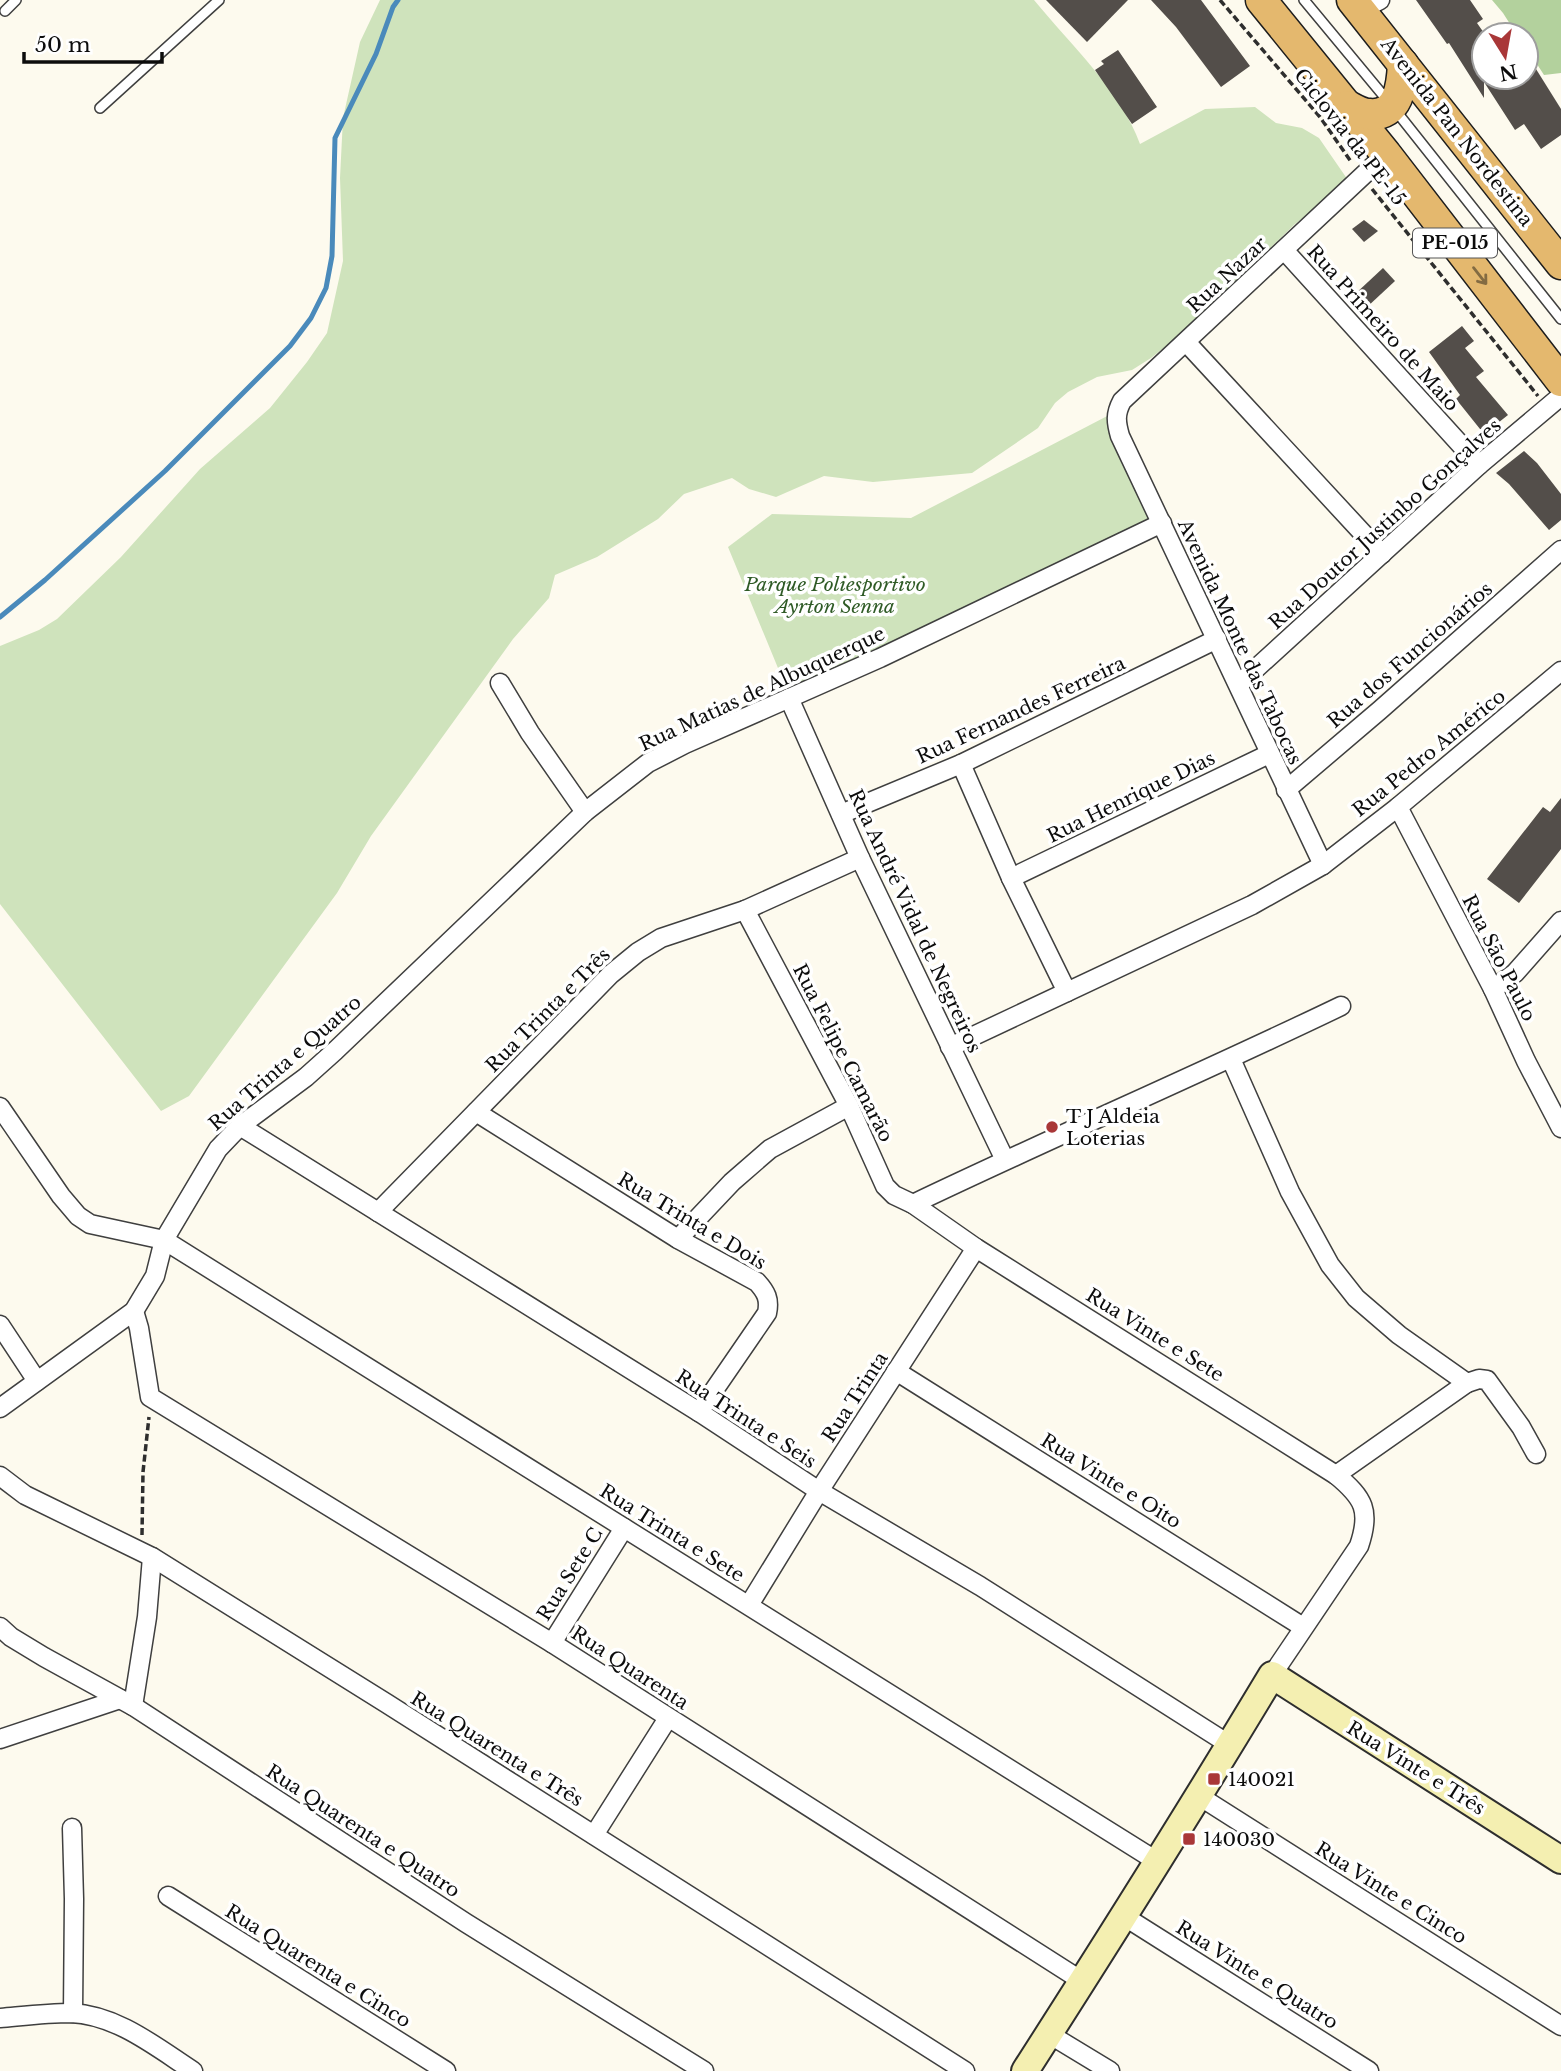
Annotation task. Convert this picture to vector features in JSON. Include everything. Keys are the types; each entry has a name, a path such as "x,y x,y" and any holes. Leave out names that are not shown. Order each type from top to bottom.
{"highway":[{"name":"PE-015","path":"1261,0 1386,154 1556,395"},
{"name":"Avenida Pan Nordestina","path":"1364,3 1403,64 1561,264"},
{"path":"1348,106 1368,114 1379,113 1392,106 1401,95 1403,64"}],"main road":[{"path":"1025,2071 1272,1675"},
{"name":"Rua Vinte e Três","path":"1272,1675 1561,1860"}],"street":[{"name":"Rua Nazar","path":"1120,436 1116,423 1117,410 1122,401 1386,154"},
{"name":"Rua Primeiro de Maio","path":"1284,250 1479,465"},
{"path":"1186,342 1382,554"},
{"name":"Rua Doutor Justinbo Gonçalves","path":"1239,684 1556,395"},
{"name":"Avenida Monte das Tabocas","path":"1120,436 1323,865"},
{"name":"Rua Matias de Albuquerque","path":"517,876 585,812 648,763 880,658 1162,523"},
{"name":"Rua dos Funcionários","path":"1286,790 1561,550"},
{"name":"Rua Fernandes Ferreira","path":"841,814 961,764 1217,639"},
{"name":"Rua Pedro Américo","path":"950,1047 1252,905 1323,865 1398,807 1561,671"},
{"path":"500,683 537,744 585,812"},
{"name":"Rua André Vidal de Negreiros","path":"789,698 860,858 1005,1160"},
{"name":"Rua Henrique Dias","path":"1011,878 1269,754"},
{"path":"961,764 1011,878 1067,992"},
{"name":"Rua São Paulo","path":"1398,807 1493,989 1561,1128"},
{"name":"Rua Trinta e Três","path":"378,1212 611,974 638,952 661,938 746,910 860,858"},
{"name":"Rua Trinta e Quatro","path":"134,1311 155,1276 163,1240 211,1161 240,1126 306,1077 335,1051 517,876"},
{"name":"Rua Felipe Camarão","path":"746,910 849,1106 885,1186 894,1195 912,1204"},
{"path":"1493,989 1515,973 1561,921"},
{"path":"912,1204 1341,1006"},
{"path":"1231,1059 1290,1192 1330,1265 1356,1298 1399,1335 1467,1383"},
{"path":"678,1239 713,1200 771,1149 849,1106"},
{"name":"Rua Trinta e Sete","path":"0,1107 61,1196 78,1216 90,1224 163,1240 1157,1862"},
{"name":"Rua Trinta e Dois","path":"476,1112 678,1239 757,1282 765,1292 769,1302 767,1313 699,1412"},
{"name":"Rua Trinta e Seis","path":"240,1126 699,1412 819,1491 980,1586 1230,1745"},
{"name":"Rua Vinte e Sete","path":"912,1204 976,1248 1336,1475 1359,1496 1365,1510 1366,1527 1359,1546 1340,1578 1303,1628"},
{"name":"Rua Trinta","path":"749,1605 976,1248"},
{"path":"0,1408 134,1311 150,1397"},
{"path":"0,1325 37,1381"},
{"name":"Rua Vinte e Oito","path":"896,1371 1303,1628"},
{"path":"1336,1475 1467,1383 1479,1379 1487,1380 1521,1427 1536,1454"},
{"name":"Rua Quarenta","path":"150,1397 552,1643 1082,1981"},
{"name":"Rua Quarenta e Três","path":"0,1476 25,1495 147,1555 965,2071"},
{"name":"Rua Sete C","path":"552,1643 624,1528"},
{"path":"0,1739 126,1702 145,1629 147,1555"},
{"name":"Rua Quarenta e Quatro","path":"0,1627 44,1657 126,1702 466,1923 704,2071"},
{"path":"1272,1675 1303,1628"},
{"path":"594,1835 668,1718"},
{"name":"Rua Vinte e Cinco","path":"1199,1796 1561,2026"},
{"path":"72,1828 73,2013"},
{"name":"Rua Quarenta e Cinco","path":"168,1896 446,2071"},
{"name":"Rua Vinte e Quatro","path":"1122,1914 1369,2071"},
{"path":"0,2018 73,2013 107,2021 131,2032 193,2071"},
{"path":"1049,2034 1110,2071"}],"lane":[{"path":"5,11 16,0"},
{"path":"100,108 219,0"},
{"path":"1304,0 1561,319"}],"path":[{"name":"Ciclovia da PE-15","path":"1220,0 1320,117 1363,177 1556,395"},
{"path":"147,1555 144,1472 150,1397"}],"green space":[{"path":"380,0 1034,0 1107,86 1140,144 1205,109 1255,107 1276,123 1302,128 1319,138 1350,183 1295,224 1180,335 1151,358 1132,370 1097,377 1068,392 1055,403 1038,428 972,473 873,482 824,476 776,497 749,489 732,478 684,494 658,519 597,557 555,575 549,598 513,639 371,836 337,893 189,1096 161,1111 0,904 0,646 39,630 57,619 121,557 200,469 270,408 327,333 343,261 340,178 343,118 360,42"},
{"path":"1492,0 1561,0 1561,73 1544,75 1540,69 1540,21 1508,21"},
{"name":"Parque Poliesportivo Ayrton Senna","path":"1113,413 1168,527 792,702 728,547 772,514 911,518"}],"building":[{"path":"1046,0 1128,0 1087,42"},
{"path":"1151,0 1201,0 1250,66 1221,87 1176,27"},
{"path":"1416,0 1470,0 1483,19 1470,21 1470,76 1449,43 1447,44"},
{"path":"1118,50 1157,107 1132,124 1095,70 1104,64 1101,61"},
{"path":"1540,75 1561,109 1561,135 1541,149 1524,124 1515,130 1490,91 1540,91"},
{"path":"1364,220 1378,231 1364,242 1352,229"},
{"path":"1383,268 1395,281 1366,308 1354,295"},
{"path":"1462,326 1474,341 1465,348 1484,371 1476,377 1508,415 1484,434 1456,399 1460,395 1429,352"},
{"path":"1524,451 1561,494 1561,520 1549,530 1496,473"},
{"path":"1561,798 1561,849 1519,903 1487,879 1543,807 1550,812"}],"waterway":[{"path":"0,617 45,580 165,471 290,346 311,318 326,288 332,256 335,138 376,54 398,0"}],"place":[{"name":"T J Aldeia Loterias","path":"1052,1127"},
{"name":"140021","path":"1214,1779"},
{"name":"140030","path":"1189,1839"}]}
